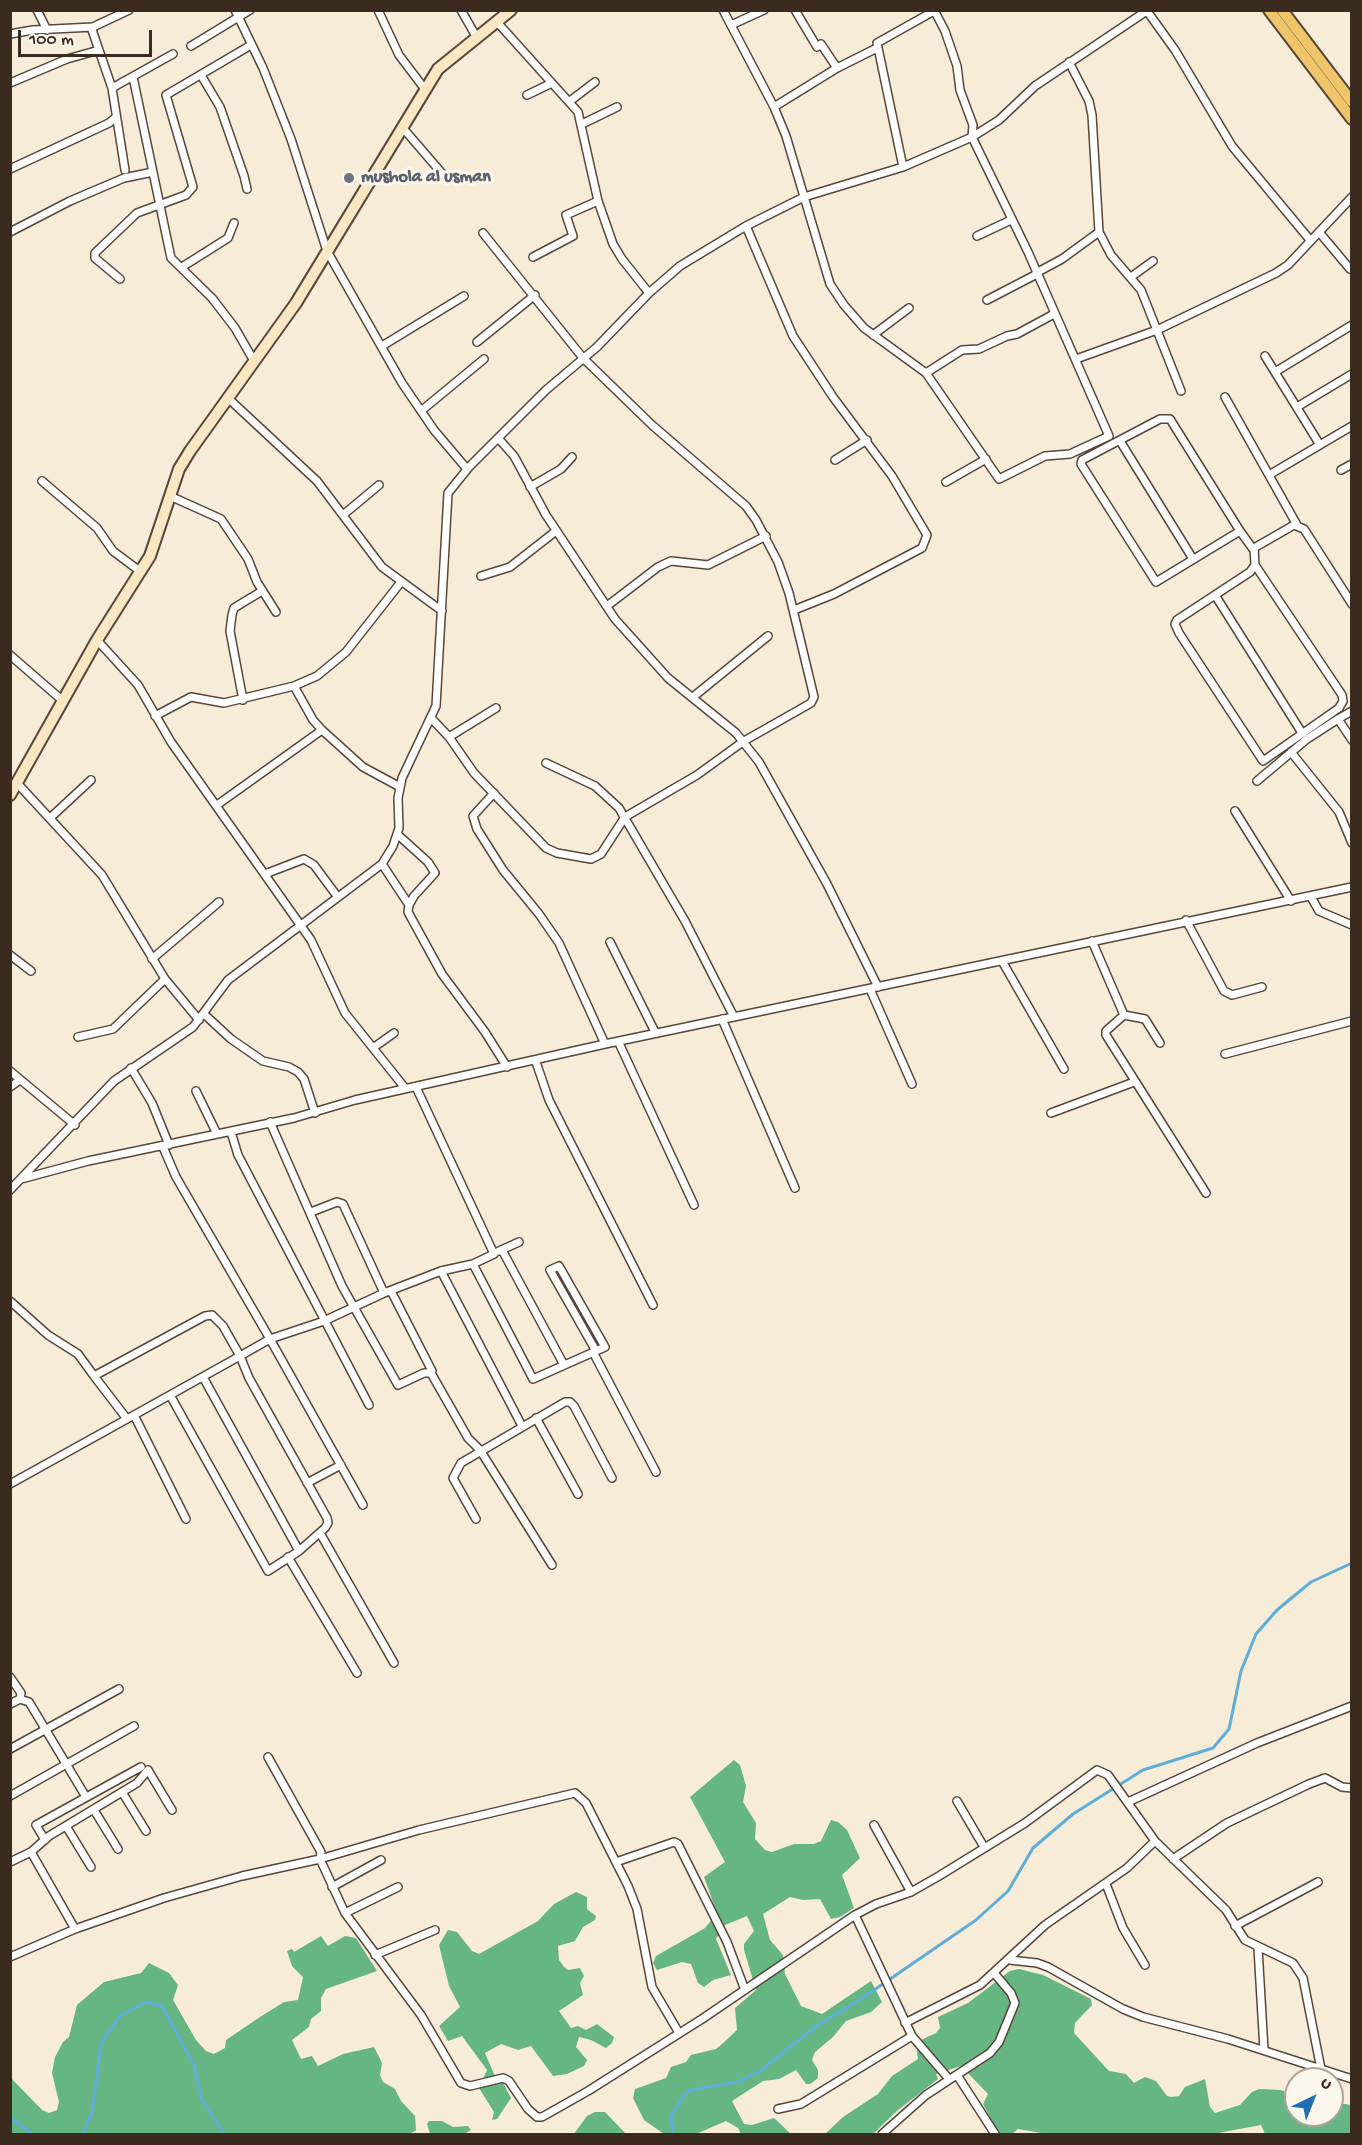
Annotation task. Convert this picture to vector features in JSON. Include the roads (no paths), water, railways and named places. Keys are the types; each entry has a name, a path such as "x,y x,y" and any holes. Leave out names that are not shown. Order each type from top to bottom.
{"main road":[{"path":"13,788 97,640 150,556 170,496 190,451 230,399 296,303 376,174 424,88 438,69 511,10"},
{"path":"1269,10 1352,119"},
{"path":"1282,10 1352,102"}],"street":[{"path":"37,10 47,30"},
{"path":"107,10 111,20"},
{"path":"10,34 91,27 129,10"},
{"path":"191,46 236,14 250,10"},
{"path":"378,10 399,55 424,88"},
{"path":"461,10 477,38"},
{"path":"723,10 774,106 830,284 854,318 873,335 926,373 999,479 1045,456 1070,454 1109,436 1076,359 972,137 973,125 960,90 957,66 945,31 934,11 917,23 880,39 877,48 903,167"},
{"path":"731,26 764,10"},
{"path":"795,10 817,46 821,44 837,68"},
{"path":"10,1190 75,1125 114,1081 193,1027 228,980 381,864 393,846 397,834 400,787 416,747 432,719 437,695 448,493 466,469 546,390 597,347 649,293 680,266 746,225 804,197 903,167 972,137 999,120 1035,86 1147,11 1175,51 1232,146 1310,240"},
{"path":"236,14 291,139 327,251 421,411 466,469"},
{"path":"497,22 570,101 582,123 598,201 617,251 649,293"},
{"path":"91,27 112,88 125,170"},
{"path":"120,279 95,258 94,253 137,213 190,193 193,183 166,95 251,45"},
{"path":"774,106 837,68 877,48"},
{"path":"10,83 67,59 99,50"},
{"path":"112,88 173,54"},
{"path":"1069,62 1089,101 1092,115 1100,232 1111,255 1141,290 1181,391"},
{"path":"201,75 219,107 247,189"},
{"path":"133,76 171,258 182,267 223,313 254,361"},
{"path":"570,101 595,82"},
{"path":"527,95 552,83"},
{"path":"582,123 617,107"},
{"path":"10,168 105,125 115,118"},
{"path":"402,127 446,178"},
{"path":"10,232 70,201 114,182 153,172"},
{"path":"1076,359 1157,330 1276,273 1288,265 1352,197"},
{"path":"533,257 574,235 566,219 567,214 598,201"},
{"path":"977,236 1011,220"},
{"path":"182,267 228,238 234,223"},
{"path":"746,225 793,336 833,397 867,440 927,535 925,544 867,578 794,610"},
{"path":"987,300 1062,259 1100,232"},
{"path":"1319,232 1350,269"},
{"path":"432,719 449,737 474,773 546,848 557,853 595,859 601,854 625,817 697,775 744,741 812,701 794,610 778,562 766,536 746,506 652,425 583,358 535,295 483,233"},
{"path":"1131,277 1153,261"},
{"path":"477,342 535,295"},
{"path":"382,346 464,296"},
{"path":"873,335 909,308"},
{"path":"926,373 962,350 979,349 1007,336 1024,332 1054,314"},
{"path":"1275,372 1352,325"},
{"path":"1264,356 1320,445"},
{"path":"421,411 484,359"},
{"path":"1296,407 1352,374"},
{"path":"1225,397 1297,525 1304,529 1352,604"},
{"path":"230,399 316,481 371,556 401,582 442,611"},
{"path":"1240,531 1156,582 1081,464 1085,458 1160,419 1170,419 1253,549 1255,565 1342,695 1343,701 1339,708 1263,761 1175,624 1177,620 1251,571 1255,565"},
{"path":"1269,475 1352,426"},
{"path":"498,438 514,456 556,531 615,619 654,665 744,741 788,811 878,987"},
{"path":"835,460 867,440"},
{"path":"1120,441 1193,560"},
{"path":"530,487 561,469 572,457"},
{"path":"946,482 986,459"},
{"path":"1341,470 1352,464"},
{"path":"42,481 92,522 114,551 141,572"},
{"path":"343,515 379,485"},
{"path":"170,496 220,519 248,560 262,591 276,612"},
{"path":"1253,549 1289,526 1297,525"},
{"path":"481,576 510,567 556,531"},
{"path":"607,606 658,567 671,561 708,565 766,536"},
{"path":"155,716 191,697 224,703 243,700 294,686 317,676 346,652 401,582"},
{"path":"243,700 230,631 232,615 234,608 262,591"},
{"path":"1215,595 1302,733"},
{"path":"693,697 768,636"},
{"path":"97,640 138,685 171,742 311,940 345,1012 405,1088"},
{"path":"10,655 63,701"},
{"path":"294,686 313,720 322,730 363,767 400,787"},
{"path":"449,737 496,708"},
{"path":"1257,781 1291,752 1352,711"},
{"path":"1338,719 1352,740"},
{"path":"217,805 322,730"},
{"path":"1291,752 1339,812 1352,843"},
{"path":"546,763 601,790 625,817 685,921 734,1017"},
{"path":"50,818 92,780"},
{"path":"13,788 50,818 102,876 165,979 201,1017 262,1061 282,1065 298,1072 304,1079 315,1113"},
{"path":"494,793 473,816 477,830 503,870 559,943 605,1044"},
{"path":"1235,811 1291,901"},
{"path":"397,834 428,862 435,873 409,905 408,912 442,974 485,1032 507,1067"},
{"path":"265,874 304,859 314,865 337,896"},
{"path":"381,864 409,905"},
{"path":"21,1179 88,1161 315,1113 405,1088 536,1062 605,1044 619,1043 655,1032 1352,887"},
{"path":"1311,897 1319,911 1352,925"},
{"path":"152,959 219,902"},
{"path":"1186,920 1224,991 1232,995 1262,987"},
{"path":"1092,941 1124,1015"},
{"path":"610,942 655,1032"},
{"path":"10,955 31,971"},
{"path":"1002,961 1064,1069"},
{"path":"78,1037 113,1029 165,979"},
{"path":"870,989 912,1084"},
{"path":"1124,1015 1144,1019 1160,1043"},
{"path":"1124,1015 1106,1033 1134,1082 1206,1193"},
{"path":"722,1019 795,1188"},
{"path":"1226,1054 1352,1021"},
{"path":"373,1048 394,1034"},
{"path":"619,1043 694,1205"},
{"path":"536,1062 549,1100 653,1305"},
{"path":"131,1068 152,1102 176,1178 363,1505"},
{"path":"10,1071 75,1125"},
{"path":"10,1087 20,1080"},
{"path":"1051,1113 1134,1082"},
{"path":"416,1087 494,1254"},
{"path":"196,1091 217,1134"},
{"path":"270,1122 342,1286 355,1305 398,1385 424,1373 431,1373"},
{"path":"231,1132 238,1155 369,1405"},
{"path":"310,1212 337,1202 343,1204 388,1292 431,1367 431,1373 468,1438 480,1450 552,1565"},
{"path":"10,1484 270,1339 324,1321 355,1305 441,1271 472,1264 519,1242"},
{"path":"502,1250 564,1365"},
{"path":"472,1264 532,1379 594,1352 605,1347 559,1266 550,1270 594,1352 656,1472"},
{"path":"441,1271 522,1426"},
{"path":"10,1301 40,1329 78,1354 94,1376 131,1417 186,1519"},
{"path":"94,1376 188,1325 212,1315 223,1326 240,1356 249,1378 328,1523 320,1533 299,1551 268,1571 170,1395"},
{"path":"203,1377 299,1551"},
{"path":"476,1519 453,1478 461,1463 565,1402 572,1404 612,1478"},
{"path":"536,1418 578,1494"},
{"path":"307,1483 341,1465"},
{"path":"320,1533 394,1663"},
{"path":"288,1557 357,1673"},
{"path":"10,1677 21,1693 20,1699"},
{"path":"10,1749 119,1689"},
{"path":"10,1704 20,1699 29,1702 87,1797"},
{"path":"1128,1802 1257,1743 1352,1706"},
{"path":"10,1796 135,1726"},
{"path":"268,1757 321,1852 320,1859 345,1913 421,2015 461,2083 470,2086 503,2078 509,2081 528,2109 537,2117 542,2117 588,2091 679,2033 855,1914 911,1892 1033,1817 1097,1770 1108,1775 1155,1841 1226,1910 1235,1926 1251,1944 1293,1963 1303,1978 1321,2067"},
{"path":"45,1840 36,1825 141,1767"},
{"path":"10,1863 31,1852 66,1826 137,1783 147,1770 172,1810"},
{"path":"1173,1859 1227,1823 1309,1784 1325,1778 1342,1787 1352,1788"},
{"path":"122,1792 146,1831"},
{"path":"10,1957 75,1929 175,1895 320,1859 419,1830 575,1793 586,1803 637,1909 652,1987 679,2033"},
{"path":"957,1801 984,1846"},
{"path":"94,1810 118,1849"},
{"path":"874,1825 911,1892"},
{"path":"66,1826 91,1868"},
{"path":"905,2023 960,1997 994,1973 1045,1925 1106,1884 1155,1841"},
{"path":"616,1862 674,1842 678,1844 727,1942 745,1990"},
{"path":"31,1852 75,1929"},
{"path":"332,1887 381,1860"},
{"path":"1235,1926 1318,1882"},
{"path":"1106,1884 1123,1928 1145,1965"},
{"path":"345,1913 398,1887"},
{"path":"855,1914 912,2036 949,2079"},
{"path":"375,1955 435,1930"},
{"path":"1258,1948 1264,2050"},
{"path":"1010,1960 1037,1963 1048,1967 1123,2009 1143,2017 1264,2050 1315,2067"},
{"path":"882,2134 918,2102 990,2053 999,2042 1013,2012 1015,1999 994,1973"},
{"path":"778,2109 801,2104 912,2036"},
{"path":"957,2075 995,2134"}],"waterway":[{"path":"673,2134 671,2116 684,2095 691,2090 737,2082 760,2071 818,2025 861,1999 976,1920 1008,1891 1033,1848 1073,1814 1143,1770 1213,1748 1229,1729 1241,1671 1256,1634 1277,1610 1311,1582 1352,1563"},
{"path":"83,2134 92,2113 101,2043 120,2016 146,2002 162,2006 194,2065 201,2098 224,2134"},
{"path":"10,2117 32,2134"}],"place":[{"name":"mushola al usman","path":"349,178"}]}
